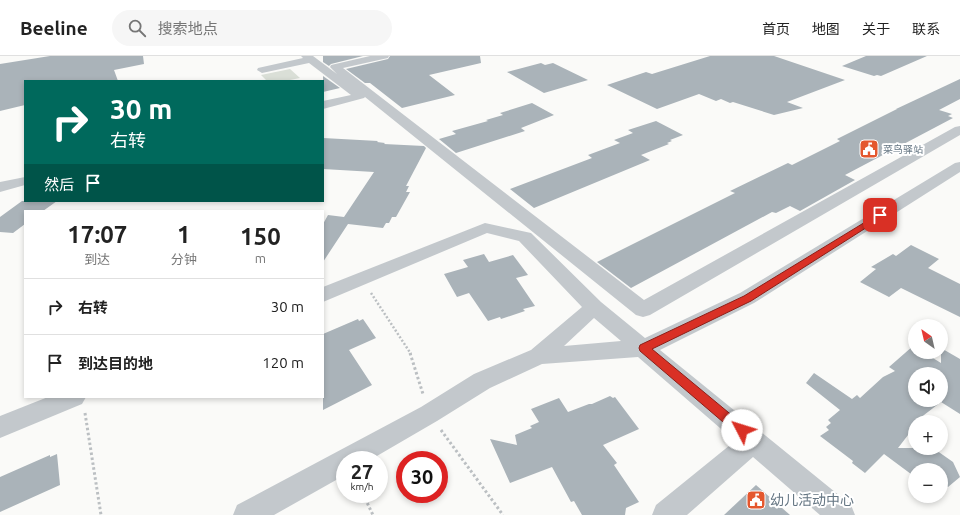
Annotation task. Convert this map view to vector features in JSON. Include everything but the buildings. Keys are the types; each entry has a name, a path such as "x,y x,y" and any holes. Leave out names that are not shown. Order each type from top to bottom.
{"street":[{"path":"384,56 335,67 643,310 960,130"},
{"path":"262,70 308,58 360,96 324,105"},
{"path":"539,356 644,348 747,298 960,166"},
{"path":"0,187 24,180"},
{"path":"324,295 485,228 525,237 594,307 841,515"},
{"path":"362,451 429,414 482,381 539,356 594,307"},
{"path":"0,427 79,401"},
{"path":"666,515 754,441"},
{"path":"247,515 336,466"}],"path":[{"path":"362,279 412,356 429,414 503,515"},
{"path":"79,401 101,515"},
{"path":"367,503 373,515"}],"shaded area":[{"path":"290,69 300,78 290,80 266,80 261,75"}],"place":[{"name":"菜鸟驿站","path":"869,149"},
{"name":"幼儿活动中心","path":"756,500"}],"route":[{"path":"742,430 644,348 747,298 880,215"}]}
